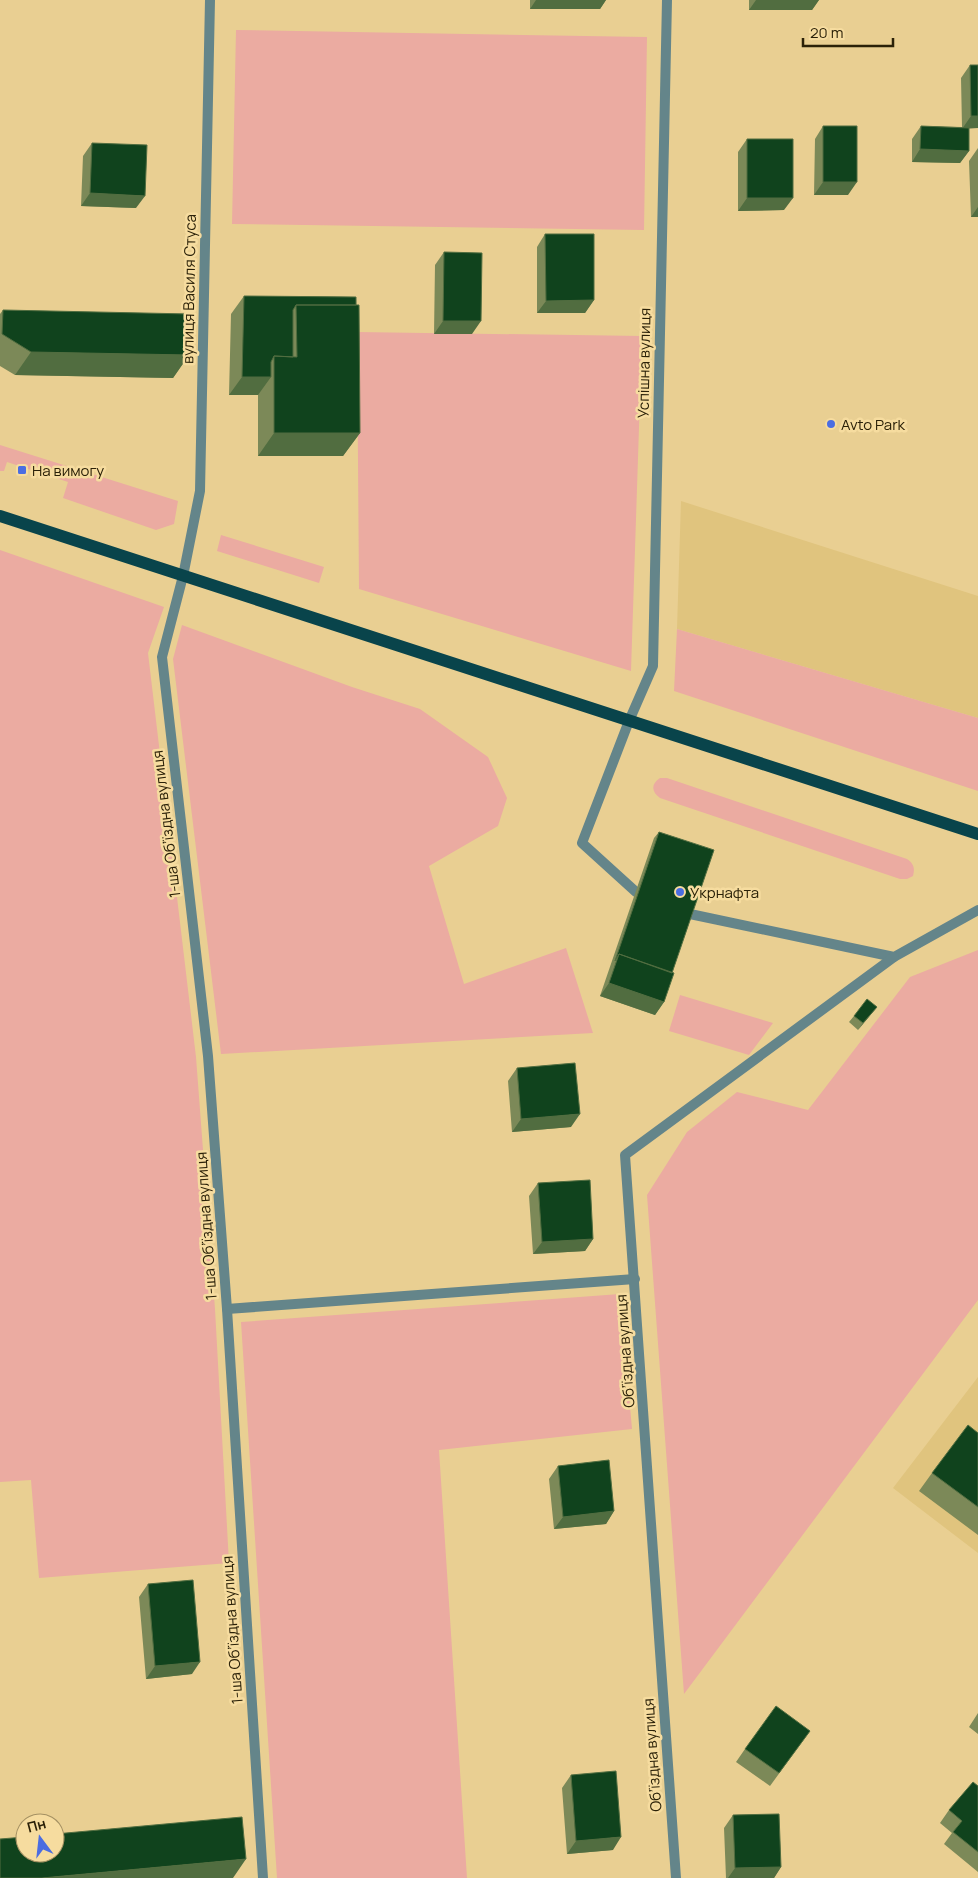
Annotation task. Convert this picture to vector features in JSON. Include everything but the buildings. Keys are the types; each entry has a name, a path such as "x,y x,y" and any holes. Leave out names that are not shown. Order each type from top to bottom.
{"main road":[{"path":"0,516 978,834"}],"street":[{"name":"вулиця Василя Стуса","path":"183,576 200,491 210,0"},
{"name":"Успішна вулиця","path":"636,892 582,842 629,721 653,666 667,0"},
{"name":"1-ша Обʼїздна вулиця","path":"183,576 162,657 208,1056 227,1309 263,1878"},
{"path":"690,914 894,957 978,910"},
{"name":"Обʼїздна вулиця","path":"676,1878 625,1155 894,957"},
{"path":"227,1309 635,1279"}],"shaded area":[{"path":"236,30 647,37 644,230 232,224"},
{"path":"357,332 642,336 631,671 359,589"},
{"path":"0,445 178,501 174,524 156,530 63,498 68,482 7,462 4,471 0,471"},
{"path":"681,501 978,596 978,718 677,629"},
{"path":"221,535 324,567 319,583 217,551"},
{"path":"0,550 164,607 148,653 196,1057 215,1309 229,1563 39,1578 31,1480 0,1482"},
{"path":"182,625 352,687 420,709 488,757 507,798 498,826 429,866 464,984 566,948 593,1033 221,1054 173,659"},
{"path":"677,629 978,718 978,791 674,691"},
{"path":"660,778 667,778 907,859 913,866 913,876 907,879 900,879 660,798 653,788"},
{"path":"978,950 978,1300 684,1694 647,1195 687,1132 737,1092 808,1110 910,977"},
{"path":"680,995 773,1023 749,1055 669,1031"},
{"path":"620,1294 632,1429 439,1450 467,1878 277,1878 241,1322"},
{"path":"978,1377 978,1553 893,1488"}],"place":[{"name":"Avto Park","path":"831,424"},
{"name":"На вимогу","path":"22,470"},
{"name":"Укрнафта","path":"680,892"}]}
